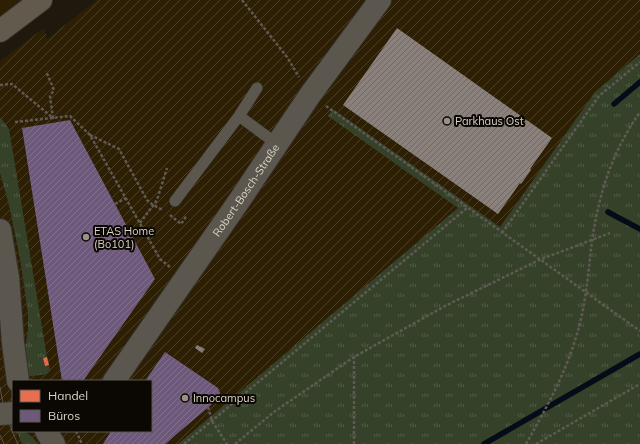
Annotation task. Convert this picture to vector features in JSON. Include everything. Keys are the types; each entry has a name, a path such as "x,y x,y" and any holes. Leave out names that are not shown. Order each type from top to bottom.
{"main road":[{"path":"0,31 41,0"}],"street":[{"name":"Robert-Bosch-Straße","path":"115,380 239,201 310,95 380,0"},
{"path":"0,230 8,277 13,343 18,380"},
{"path":"0,414 12,413"}],"lane":[{"path":"175,201 239,116 257,88"},
{"path":"239,116 276,144"}],"path":[{"path":"242,0 287,57 310,95 640,331"},
{"path":"502,233 599,96 640,62"},
{"path":"46,71 54,90 50,96 53,118"},
{"path":"0,85 12,84 53,118"},
{"path":"526,444 560,381 576,337 586,293 598,210 605,181 615,153 627,130 640,112"},
{"path":"15,122 70,116 90,135 160,259 186,277"},
{"path":"90,135 119,149 147,200 153,206 168,213 181,224 187,214"},
{"path":"140,223 157,200 167,168"},
{"path":"115,204 126,198"},
{"path":"184,444 467,208"},
{"path":"235,444 274,412 354,357 445,306 539,260 610,233"},
{"path":"354,357 354,444"},
{"path":"536,444 640,384"},
{"path":"208,408 212,421 227,444"},
{"path":"76,432 82,444"}],"shaded area":[{"path":"0,0 23,0 0,17"},
{"path":"97,0 640,0 640,444 0,444 0,61 44,28 47,39"}],"green space":[{"path":"640,54 640,444 178,444 458,208 328,116 333,109 500,227 595,92"},
{"path":"0,117 9,129 47,357 43,358 45,365 49,365 50,371 47,374 24,377 23,362 28,330 28,314 20,258 9,205 0,173"},
{"path":"17,432 29,434 38,444 22,444"}],"building: Handel":[{"path":"47,357 49,365 45,366 43,358"}],"building: Büros":[{"name":"ETAS Home (Bo101)","path":"70,120 155,279 84,380 62,380 22,128"},
{"name":"Innocampus","path":"165,352 218,388 220,393 218,399 165,444 103,444 110,432 152,432 152,380 146,380"}],"building: Industrie":[{"name":"Parkhaus Ost","path":"397,28 552,138 530,169 531,170 498,214 343,105"},
{"path":"197,345 205,349 202,353 195,348"}],"waterway":[{"path":"614,104 640,82"},
{"path":"608,212 640,229"},
{"path":"484,444 640,354"}],"tram line":[{"path":"0,387 12,430"},
{"path":"13,432 18,444"},
{"path":"0,435 4,444"}],"place":[{"name":"Parkhaus Ost","path":"447,121"},
{"name":"ETAS Home (Bo101)","path":"86,237"},
{"name":"Innocampus","path":"185,398"}]}
